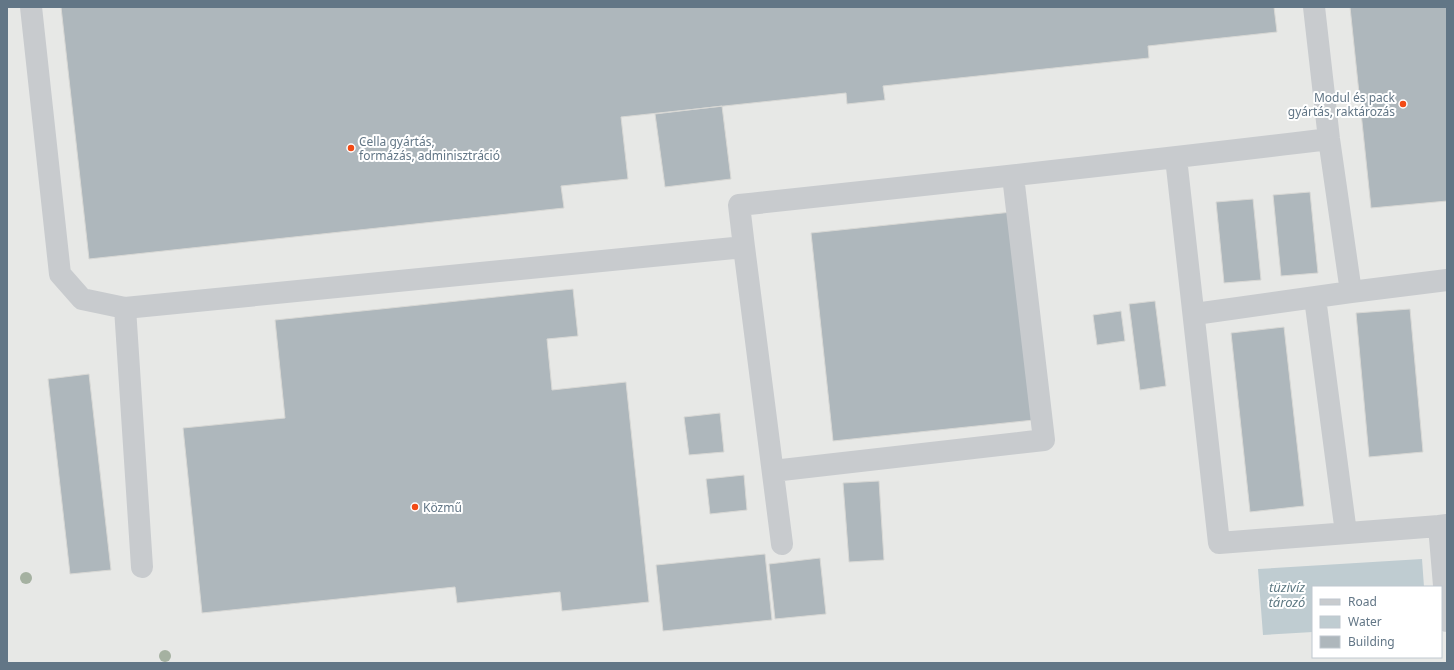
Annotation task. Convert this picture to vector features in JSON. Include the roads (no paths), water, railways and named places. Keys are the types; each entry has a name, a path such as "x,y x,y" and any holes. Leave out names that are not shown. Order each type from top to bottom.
{"lane":[{"path":"31,7 60,274 82,299 125,308 744,247"},
{"path":"1314,7 1351,292"},
{"path":"782,544 739,205 1176,158 1330,139"},
{"path":"1176,158 1195,314 1219,543 1443,526 1447,621"},
{"path":"773,471 1044,440 1013,176"},
{"path":"1195,314 1447,280"},
{"path":"1316,298 1346,533"},
{"path":"125,308 142,567"}],"water":[{"name":"tüzivíz tározó","path":"1422,559 1424,586 1312,586 1312,632 1263,635 1258,569"}],"place":[{"name":"Modul és pack gyártás, raktározás","path":"1403,104"},
{"name":"Cella gyártás, formázás, adminisztráció","path":"351,148"},
{"name":"Közmű","path":"415,507"}]}
